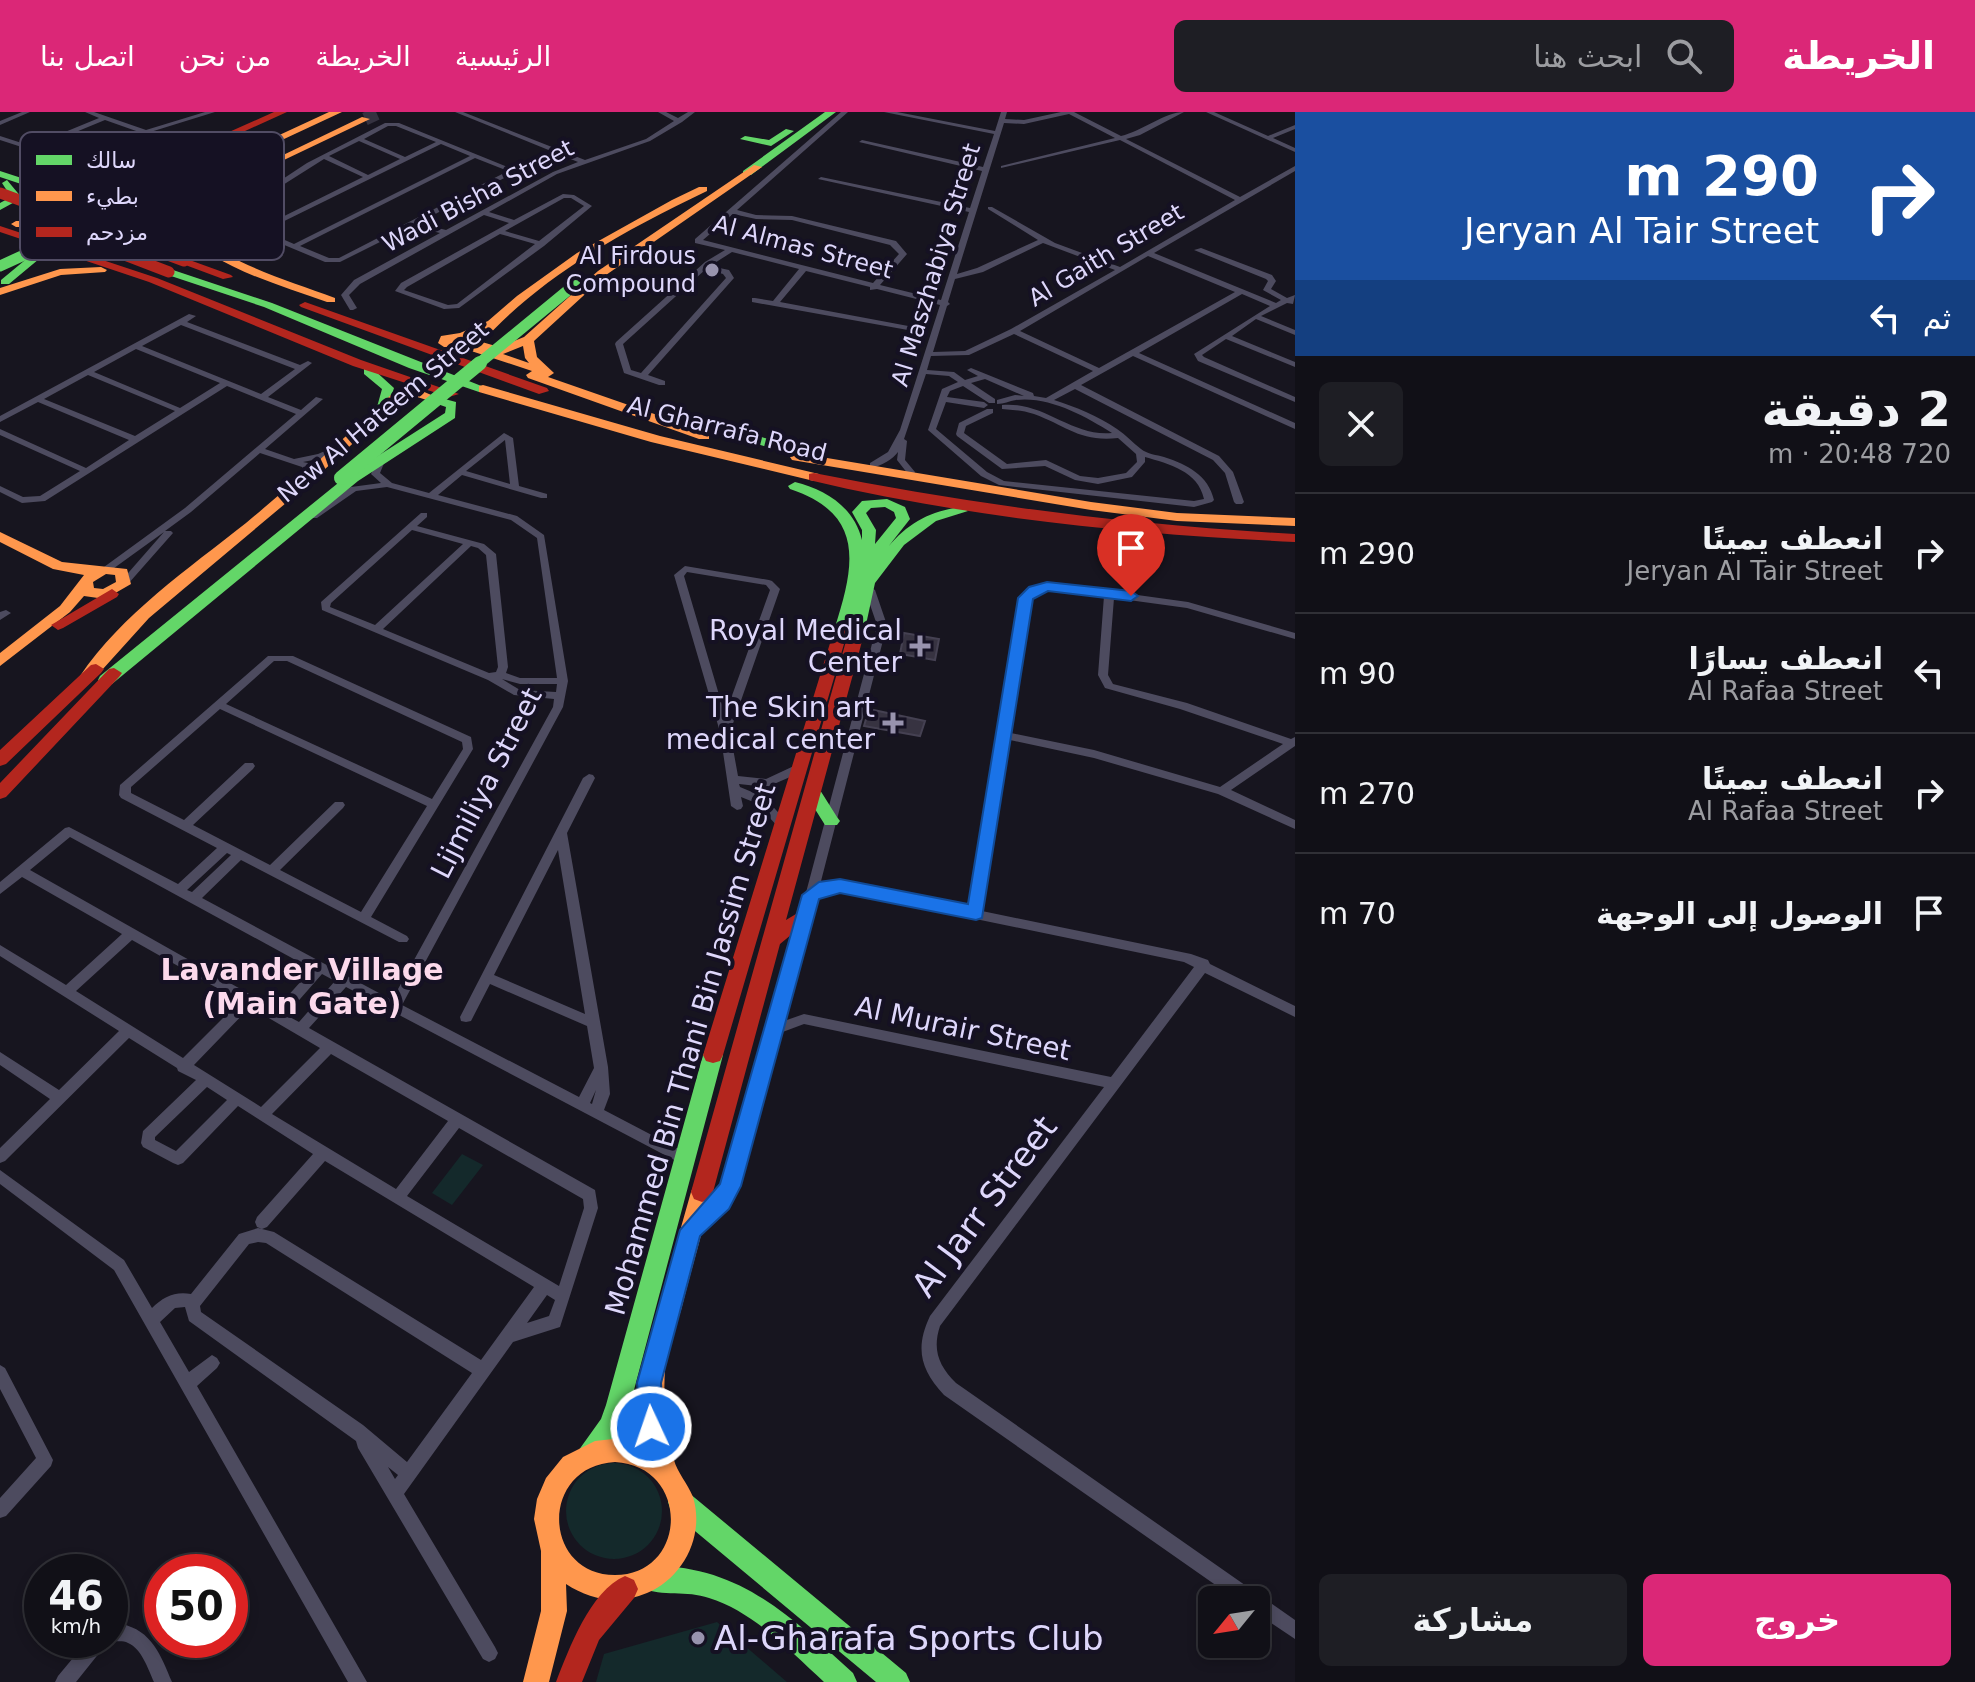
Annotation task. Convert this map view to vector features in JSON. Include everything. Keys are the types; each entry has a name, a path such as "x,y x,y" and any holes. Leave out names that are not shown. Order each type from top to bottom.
{"main road":[{"path":"235,132 282,112"},
{"path":"273,131 304,112"},
{"name":"New Al Hateem Street","path":"572,282 662,221 757,167 831,112"},
{"path":"745,139 771,143 814,116"},
{"name":"New Al Hateem Street","path":"0,760 193,600 327,476 572,282 624,237 759,157 814,116"},
{"path":"273,131 346,120"},
{"path":"284,152 346,120"},
{"path":"284,143 346,120"},
{"path":"703,189 651,213 490,324 476,337 475,342 481,348 507,350 528,340 612,266 757,167"},
{"path":"0,176 20,181"},
{"path":"0,176 18,196 0,206"},
{"path":"0,176 20,186"},
{"path":"0,193 20,202"},
{"path":"0,206 20,214"},
{"path":"0,220 20,227"},
{"path":"0,229 20,231"},
{"path":"0,246 20,240"},
{"path":"0,277 9,263 0,254 20,246"},
{"path":"0,266 20,256"},
{"path":"0,285 31,260"},
{"path":"94,260 169,271"},
{"path":"140,260 169,271"},
{"path":"143,260 139,263 169,271"},
{"path":"145,260 357,363 614,440 809,489 829,497 843,511 856,539 850,602"},
{"path":"237,260 425,336 704,436"},
{"path":"0,292 44,276 86,269 169,271"},
{"name":"Al Gharrafa Road","path":"169,271 489,373 704,436 808,460 1177,517 1295,522"},
{"name":"Al Gharrafa Road","path":"169,271 298,317 454,379 648,436 774,468 893,492 1038,515 1151,530 1295,538"},
{"path":"425,336 462,336 490,324"},
{"path":"528,340 531,358 555,376"},
{"path":"444,343 460,343 642,408 757,441 1009,493"},
{"path":"357,363 386,384 389,392 383,407"},
{"path":"411,392 449,403 454,408 447,417 383,456 97,678 108,649 166,595 327,476 343,446 399,394 411,392"},
{"path":"614,440 774,468"},
{"name":"Mohammed Bin Thani Bin Jassim Street","path":"588,1454 609,1427 618,1405 683,1158 870,535 859,512 867,504 880,502 895,505 903,519 883,538 649,1383 651,1427 664,1470"},
{"path":"872,585 905,533 926,516 951,510 1038,515"},
{"path":"0,536 58,566 92,578 122,572 122,585"},
{"path":"92,578 95,594 122,585"},
{"path":"0,661 65,609 92,578"},
{"path":"27,641 99,603 122,585"},
{"name":"New Al Hateem Street","path":"0,793 97,678"},
{"path":"814,794 831,821"},
{"path":"773,939 806,915"},
{"path":"536,1682 554,1611 553,1546 548,1518 553,1492 567,1469 588,1454 608,1448 629,1449 648,1456 664,1470 680,1502 897,1682"},
{"path":"649,1580 674,1552 681,1527 680,1502"},
{"path":"553,1546 564,1566 581,1581 603,1589 625,1589 670,1573 719,1584 743,1599 844,1682"},
{"path":"569,1682 582,1638 625,1589"}],"street":[{"path":"0,123 27,112"},
{"path":"88,112 146,132 212,112"},
{"path":"458,112 583,162"},
{"path":"661,112 680,121"},
{"name":"Wadi Bisha Street","path":"353,308 345,295 357,282 583,162 648,140 692,112"},
{"name":"Al Almas Street","path":"845,112 698,241 873,288 946,304"},
{"path":"887,112 997,133"},
{"path":"1002,117 1024,122 1070,112 1241,200"},
{"path":"1209,112 1295,150"},
{"path":"1003,167 1121,139 1161,125 1175,113"},
{"name":"Al Maszhabiya Street","path":"873,465 892,454 904,430 931,354 1002,117"},
{"path":"70,132 105,118"},
{"path":"346,120 392,124 529,177"},
{"path":"284,181 323,156 346,120"},
{"path":"346,120 405,159"},
{"path":"1268,138 1295,127"},
{"path":"0,138 20,144"},
{"path":"284,218 440,142"},
{"path":"862,142 986,170"},
{"path":"323,156 367,177"},
{"path":"295,246 474,156"},
{"name":"Al Gaith Street","path":"931,354 959,355 1014,331 1295,168"},
{"path":"284,242 328,260 340,260 513,171"},
{"path":"1286,174 1295,177"},
{"path":"821,179 974,211"},
{"path":"565,196 589,203 541,244 457,307 447,307 399,291 404,285 512,224 565,196"},
{"path":"990,208 1044,240 1120,269"},
{"path":"731,211 756,217 792,218 893,243 903,254 873,288"},
{"path":"480,214 512,224"},
{"path":"415,221 449,232"},
{"path":"500,232 541,244"},
{"path":"954,277 980,270 1044,240"},
{"path":"662,383 624,367 621,341 724,250"},
{"path":"1198,250 1269,277 1272,283 1266,287 1267,290 1292,300"},
{"path":"1147,253 1274,308"},
{"path":"642,377 730,278 726,272 707,266"},
{"path":"775,304 805,270"},
{"path":"1140,453 1137,469 1129,475 1108,481 1088,480 1053,464 1005,467 962,437 960,428 993,405 1016,398 1050,402 1239,293"},
{"path":"755,300 919,330"},
{"path":"1292,300 1202,350 1199,356 1295,400"},
{"path":"902,327 909,314"},
{"path":"0,419 192,316"},
{"path":"1257,317 1295,333"},
{"path":"181,322 304,365 263,396"},
{"path":"1014,331 1101,372"},
{"path":"1226,336 1295,365"},
{"path":"136,346 304,411"},
{"path":"1133,353 1295,426"},
{"path":"951,374 951,365 959,355"},
{"path":"971,370 1102,423 1140,453 1195,475 1204,484 1209,500 1194,504 997,481 932,433 946,389 982,377"},
{"path":"88,372 181,411"},
{"path":"925,372 951,374 993,405"},
{"path":"0,489 22,500 35,501 227,382"},
{"path":"1076,386 1216,458 1229,472 1239,502"},
{"path":"37,399 136,440"},
{"path":"92,578 188,510 319,399"},
{"path":"943,399 1038,410 1071,432 1121,435"},
{"path":"1093,435 1102,423"},
{"name":"Al Maszhabiya Street","path":"904,430 900,454 911,472"},
{"path":"0,432 86,471"},
{"path":"433,498 499,438 507,437 515,488"},
{"path":"295,461 320,456 343,446"},
{"path":"258,450 295,461 327,476"},
{"path":"961,457 979,451"},
{"path":"383,456 375,474 389,485"},
{"path":"457,474 544,496"},
{"path":"1086,492 1088,480"},
{"name":"Lijmiliya Street","path":"299,523 359,487 389,485 514,518 541,537 563,681 558,707 394,1007"},
{"path":"122,585 188,510"},
{"path":"424,515 325,605 328,610 496,676 520,681 563,681"},
{"path":"411,527 485,548 492,557 503,667 496,676"},
{"path":"376,630 469,543"},
{"path":"725,732 775,589 769,583 685,569 679,575 725,732 737,806"},
{"name":"Mohammed Bin Thani Bin Jassim Street","path":"691,1230 721,1202 730,1186 776,1029 882,625 872,585"},
{"path":"976,913 1028,594 1047,586 1109,593 1197,607 1295,636"},
{"path":"1109,593 1103,675 1109,686 1183,706 1290,745 1295,757"},
{"path":"363,919 468,749 467,740 458,733 281,656 268,660 124,789 128,797 272,870 363,919 403,939"},
{"path":"496,676 518,693 560,696"},
{"path":"218,704 435,805"},
{"path":"1005,735 1107,758 1222,791 1295,825"},
{"path":"1222,791 1290,745"},
{"path":"185,826 249,766"},
{"path":"735,785 767,783 800,768"},
{"path":"466,1017 589,778"},
{"path":"735,785 760,800 784,826"},
{"path":"272,870 339,805"},
{"path":"0,889 69,831 394,1007 683,1158"},
{"path":"561,833 601,1067 603,1094 596,1112"},
{"path":"179,890 226,847"},
{"path":"194,898 240,854"},
{"path":"818,868 840,886"},
{"path":"22,871 590,1195 591,1208 558,1316 550,1327 511,1335"},
{"path":"811,895 826,887 840,886 1204,964 1295,1012"},
{"path":"66,993 132,932"},
{"path":"0,950 183,1067 564,1297"},
{"name":"Al Jarr Street","path":"1204,964 935,1321 928,1337 928,1356 936,1373 950,1389 1232,1586"},
{"path":"277,1017 321,967"},
{"path":"487,977 595,1024"},
{"path":"300,1030 344,980"},
{"path":"776,1029 804,1019 784,998"},
{"path":"183,1067 249,1000"},
{"name":"Al Murair Street","path":"804,1019 1113,1083"},
{"path":"0,1157 127,1032"},
{"path":"262,1115 329,1047"},
{"path":"0,1058 60,1098"},
{"path":"582,1104 601,1067"},
{"path":"205,1080 148,1135 148,1143 178,1159 236,1099"},
{"path":"397,1198 458,1119"},
{"path":"262,1222 323,1153"},
{"path":"0,1176 114,1260 188,1383 358,1682"},
{"path":"409,1474 357,1431 194,1316 194,1302 244,1239 258,1235 269,1237 484,1371"},
{"path":"395,1493 545,1285"},
{"path":"152,1321 164,1305 186,1299 194,1302"},
{"path":"188,1383 212,1363"},
{"path":"0,1373 45,1460 0,1510"},
{"path":"357,1431 489,1653"},
{"name":"Al Jarr Street","path":"1270,1612 1295,1630"},
{"path":"128,1633 140,1638 163,1682"},
{"path":"64,1682 85,1658"}],"green space":[{"path":"462,1154 483,1165 452,1205 432,1193"},
{"path":"614,1463 632,1467 648,1477 658,1493 662,1511 658,1529 648,1545 632,1555 614,1559 596,1555 580,1545 570,1529 566,1511 570,1493 580,1477 596,1467"},
{"name":"Al-Gharafa Sports Club","path":"717,1622 787,1682 596,1682 604,1654"}],"building":[{"name":"Royal Medical Center","path":"904,633 939,639 935,660 900,654"},
{"name":"The Skin art medical center","path":"869,709 925,721 920,736 864,726"}],"tunnel":[{"path":"365,119 380,112"}],"traffic: fast":[{"path":"747,173 831,112"},
{"path":"745,139 771,143 789,131"},
{"path":"0,174 20,181"},
{"path":"0,207 17,198 7,183"},
{"path":"0,266 20,257"},
{"path":"5,282 31,260"},
{"path":"169,272 268,305 413,365 483,389"},
{"path":"341,478 578,282"},
{"path":"368,371 388,388 383,407"},
{"path":"106,680 353,478 451,415 452,405 430,397"},
{"path":"691,422 812,455"},
{"path":"795,486 830,502 840,510 853,530 856,557 850,602"},
{"path":"842,627 869,542 869,530 859,512 867,504 887,503 900,510 903,519 883,542 876,557 856,634"},
{"path":"873,579 899,542 919,524 945,513 961,511"},
{"path":"814,794 831,821"},
{"path":"588,1454 609,1427 618,1405 713,1055"},
{"path":"680,1502 897,1682"},
{"path":"651,1579 680,1579 707,1584 733,1594 780,1625 844,1682"}],"traffic: slow":[{"path":"284,136 337,112"},
{"path":"284,157 365,119"},
{"path":"703,189 581,255 521,298 475,342 481,348 500,351 528,340 602,273 757,167"},
{"path":"16,224 20,224"},
{"path":"230,260 331,300"},
{"path":"0,292 60,272 101,270"},
{"path":"445,338 462,336 490,324"},
{"path":"528,340 531,358 547,371"},
{"path":"444,343 460,343 548,373"},
{"path":"532,375 704,436"},
{"path":"483,389 656,439 814,477"},
{"path":"88,676 144,615 306,479 397,396 415,392 430,397"},
{"path":"797,457 1091,506 1177,517 1295,522"},
{"path":"0,536 58,566 95,572"},
{"path":"104,569 122,572 124,584 105,594 88,592 85,580 104,569"},
{"path":"0,661 65,609 84,587"},
{"path":"664,1470 652,1410 654,1365 702,1192"},
{"path":"615,1450 641,1455 664,1470 679,1493 684,1519 679,1545 664,1568 641,1583 615,1588 589,1583 566,1568 551,1545 546,1519 551,1493 566,1470 589,1455 615,1450"},
{"path":"536,1682 554,1611 553,1553"}],"traffic: jam":[{"path":"237,132 282,112"},
{"path":"0,193 20,200"},
{"path":"0,229 20,236"},
{"path":"93,260 153,280 357,363 453,394"},
{"path":"138,260 169,272"},
{"path":"184,261 227,277"},
{"path":"305,305 543,391"},
{"path":"814,477 933,500 1053,518 1295,538"},
{"path":"58,625 112,594"},
{"path":"713,1055 842,627"},
{"path":"702,1192 856,634"},
{"path":"0,760 96,669"},
{"path":"0,793 114,673"},
{"path":"773,939 806,915"},
{"path":"569,1682 590,1631 625,1589"}],"place":[{"name":"Al Firdous Compound","path":"712,270"},
{"name":"Royal Medical Center","path":"920,646"},
{"name":"The Skin art medical center","path":"893,723"},
{"name":"Al-Gharafa Sports Club","path":"698,1638"}],"district":[{"name":"Lavander Village (Main Gate)","path":"302,987"}],"route":[{"path":"651,1427 649,1383 691,1230 721,1202 730,1186 811,895 826,887 840,886 976,913 1026,598 1034,590 1047,586 1131,596"}]}
